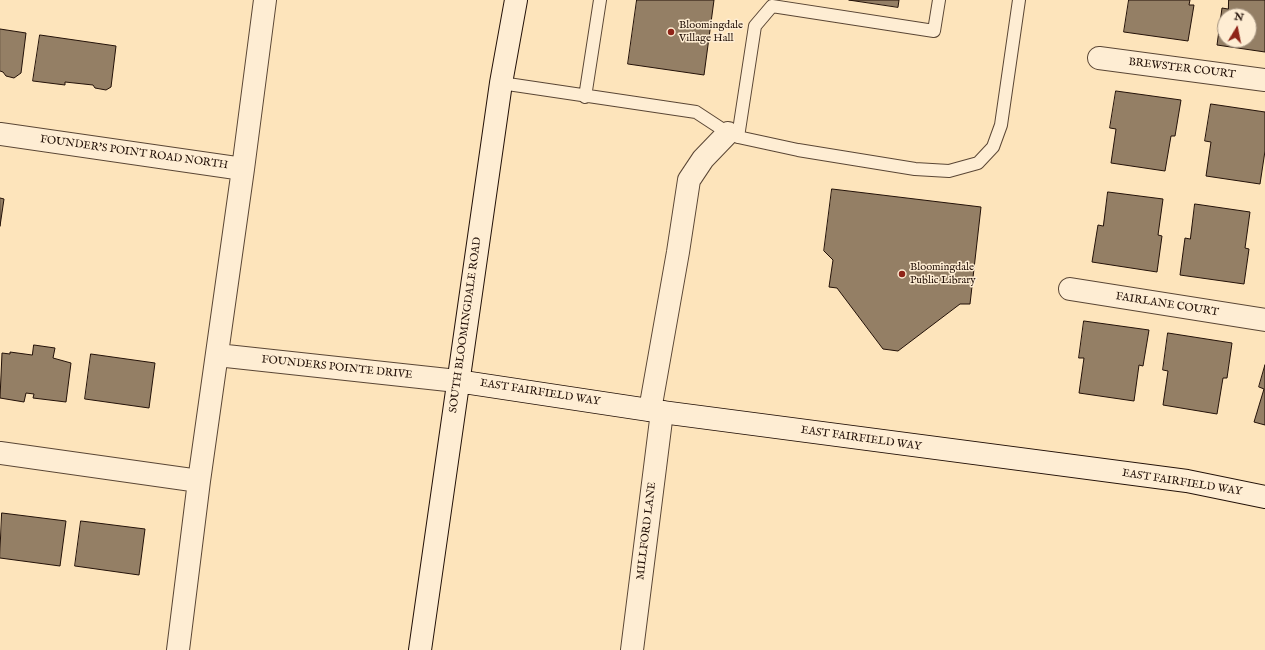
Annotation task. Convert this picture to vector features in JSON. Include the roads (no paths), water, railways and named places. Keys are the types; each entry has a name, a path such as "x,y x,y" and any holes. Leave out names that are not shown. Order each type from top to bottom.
{"street":[{"name":"FOUNDER'S POINT ROAD NORTH","path":"0,134 243,169 266,0"},
{"name":"SOUTH BLOOMINGDALE ROAD","path":"420,650 457,381 501,83 516,0"},
{"name":"BREWSTER COURT","path":"1099,58 1265,80"},
{"name":"MILLFORD LANE","path":"632,650 656,411 689,180 703,159 733,135"},
{"path":"178,650 243,169"},
{"name":"FAIRLANE COURT","path":"1070,289 1265,320"},
{"name":"FOUNDERS POINTE DRIVE","path":"217,354 457,381"},
{"name":"EAST FAIRFIELD WAY","path":"457,381 656,411 1186,481 1265,497"},
{"path":"0,453 200,481"}],"lane":[{"path":"585,97 600,0"},
{"path":"733,135 755,26 772,6 934,31 940,0"},
{"path":"501,83 585,97 696,112 733,135 798,150 915,169 949,171 978,163 993,147 1001,125 1019,0"}],"place":[{"name":"Bloomingdale Village Hall","path":"671,32"},
{"name":"Bloomingdale Public Library","path":"902,274"}]}
